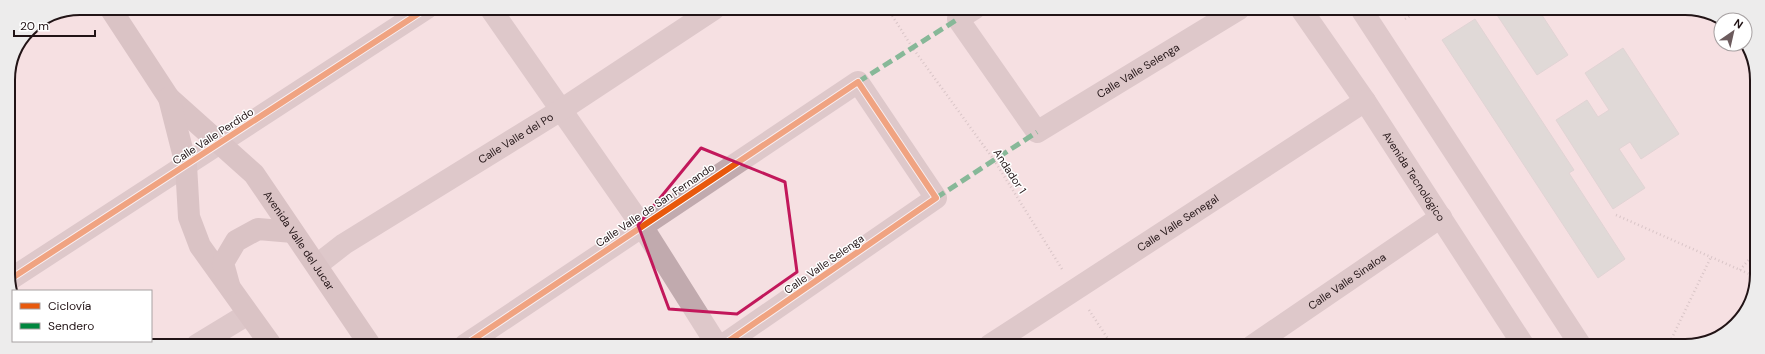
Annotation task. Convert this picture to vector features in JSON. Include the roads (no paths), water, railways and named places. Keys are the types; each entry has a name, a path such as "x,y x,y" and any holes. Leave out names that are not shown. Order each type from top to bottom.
{"main road":[{"path":"115,15 169,98 186,165 189,217 200,246 267,339"},
{"name":"Avenida Valle del Jucar","path":"169,98 254,174 366,339"},
{"path":"229,286 223,263 236,241 258,229 293,232"}],"street":[{"name":"Calle Valle Perdido","path":"15,276 416,15"},
{"path":"495,15 642,226 713,339"},
{"name":"Calle Valle del Po","path":"316,265 344,244 560,110 703,15"},
{"name":"Calle Valle Selenga","path":"967,15 1037,132 1229,15"},
{"name":"Avenida Tecnológico","path":"1305,15 1365,101 1441,217 1517,339"},
{"path":"1364,15 1576,339"},
{"name":"Calle Valle de San Fernando","path":"474,339 858,82 936,198"},
{"name":"Calle Valle Senegal","path":"999,339 1365,101"},
{"name":"Calle Valle Selenga","path":"732,339 936,198"},
{"name":"Calle Valle Sinaloa","path":"1262,339 1441,217"},
{"path":"207,339 248,314"}]}
